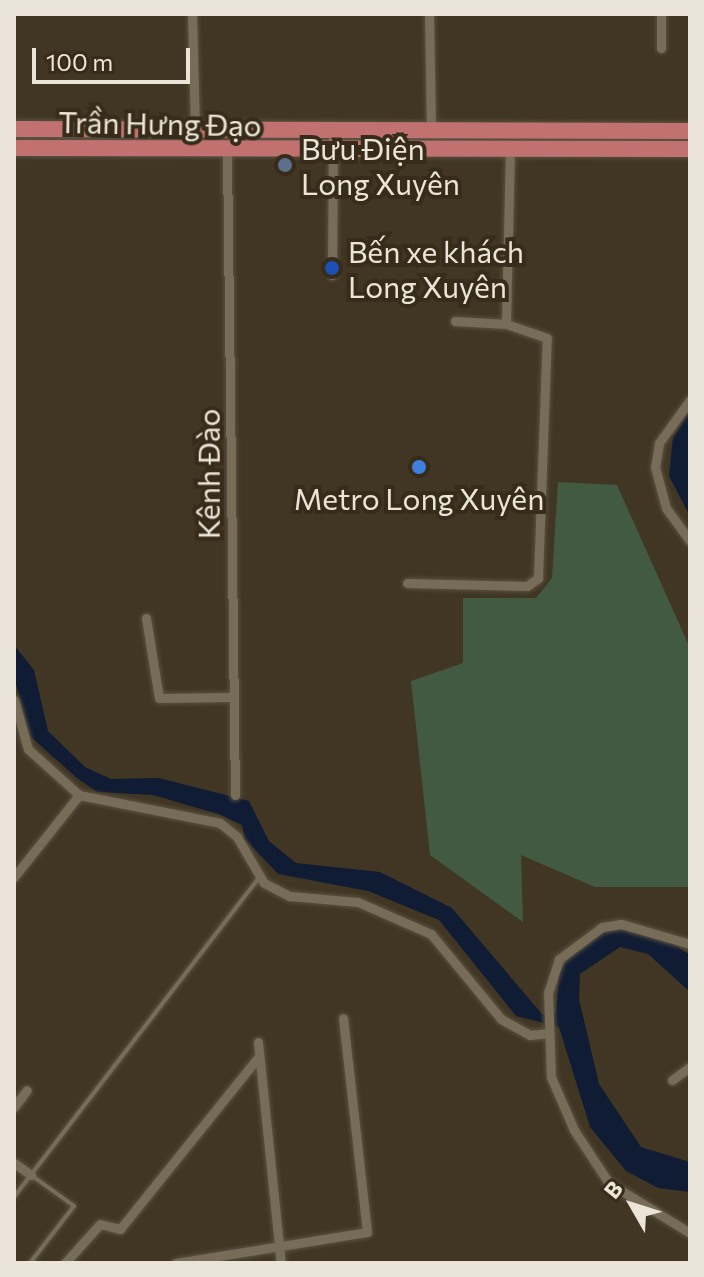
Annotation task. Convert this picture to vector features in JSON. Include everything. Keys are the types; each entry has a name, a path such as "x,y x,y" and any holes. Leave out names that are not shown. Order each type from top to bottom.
{"highway":[{"path":"193,150 195,128"},
{"name":"Trần Hưng Đạo","path":"14,129 690,131"},
{"name":"Trần Hưng Đạo","path":"14,148 227,153 690,149"}],"street":[{"path":"192,14 195,128"},
{"path":"429,14 431,130"},
{"path":"661,14 661,48"},
{"path":"332,275 333,130"},
{"path":"506,324 510,150"},
{"name":"Kênh Đào","path":"227,153 231,697 235,795"},
{"path":"407,583 527,586 538,578 547,338 506,324 455,321"},
{"path":"690,400 659,443 655,467 666,508 690,541"},
{"path":"146,618 159,698 231,697"},
{"path":"14,700 24,743 79,795 220,823 237,837 258,879 290,896 358,902 431,934 501,1019 530,1035 549,1031"},
{"path":"14,877 79,795"},
{"path":"690,944 621,924 602,927 559,959 549,1009 556,1091 600,1174 690,1233"},
{"path":"176,1263 280,1258 367,1232 343,1018"},
{"path":"258,1042 280,1258"},
{"path":"65,1263 100,1224 120,1229 259,1056"},
{"path":"672,1080 690,1067"},
{"path":"14,1107 27,1090"},
{"path":"14,1163 31,1175"}],"lane":[{"path":"14,1197 258,879"},
{"path":"30,1263 74,1206 31,1175"}],"green space":[{"path":"558,482 617,485 690,648 690,887 595,887 521,855 523,922 430,855 411,681 463,663 463,598 536,598 552,578"}],"water":[{"path":"690,411 690,516 669,476 673,437"},
{"path":"14,645 34,670 48,731 85,767 111,779 159,778 249,801 269,841 296,863 380,872 452,908 542,1014 556,1012 559,974 575,947 614,928 671,942 690,955 690,992 648,954 620,947 580,974 579,999 599,1084 641,1147 690,1162 690,1192 658,1188 626,1171 590,1127 559,1027 516,1016 439,920 368,891 278,874 245,839 242,825 218,814 153,795 97,792 77,778 31,737 14,677"}],"place":[{"name":"Bưu Điện Long Xuyên","path":"285,165"},
{"name":"Bến xe khách Long Xuyên","path":"332,268"},
{"name":"Metro Long Xuyên","path":"419,467"}]}
